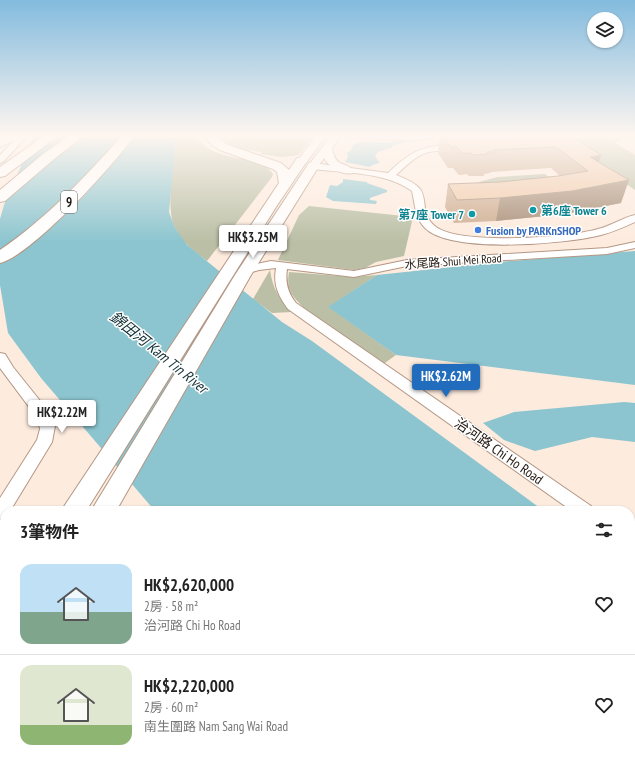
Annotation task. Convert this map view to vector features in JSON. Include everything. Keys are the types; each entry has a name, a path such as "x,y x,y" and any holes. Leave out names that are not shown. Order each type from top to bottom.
{"highway":[{"path":"0,198 30,172"},
{"name":"9","path":"0,258 34,234 67,204 98,172"}],"main road":[{"path":"283,172 285,183"},
{"path":"106,506 240,270 285,183 296,172"},
{"path":"78,504 240,270 264,244 303,182 304,172"}],"street":[{"path":"303,182 320,175 344,172"},
{"path":"353,172 390,176 405,182 416,190 423,220 428,225 444,235 468,241 579,236 618,227 635,218"},
{"path":"390,176 395,172"},
{"path":"264,244 263,254 276,265"},
{"name":"水尾路 Shui Mei Road","path":"240,270 256,266 276,265 354,274 407,263 607,251 635,244"},
{"name":"治河路 Chi Ho Road","path":"276,265 283,295 292,306 577,506"},
{"path":"0,357 8,370 44,416 48,424 47,436 44,442 4,506"}],"green space":[{"path":"172,172 271,172 273,174 207,261 189,247 175,228 171,209"},
{"path":"608,172 635,172 635,190"},
{"path":"545,174 567,191 484,184 479,182 497,177"},
{"path":"309,206 413,217 404,256 376,262 365,268 354,270 278,260 299,215"},
{"path":"270,270 277,293 292,312 272,313 253,299"},
{"path":"289,272 352,277 377,275 329,307 396,355 382,365 303,307 290,291 288,283"}],"water":[{"name":"錦田河 Kam Tin River","path":"19,172 173,172 169,212 175,228 187,245 282,322 312,341 537,506 151,506 41,378 8,333 0,285 0,219 4,205"},
{"path":"343,179 367,182 387,190 387,192 370,198 370,200 377,201 376,204 333,201 326,197 330,185 337,186 343,182"},
{"path":"635,251 635,385 396,355 328,307 377,275 499,262"},
{"path":"624,402 635,403 635,442 592,437 535,451 504,440 483,423 514,412"}],"building":[{"path":"585,172 615,172 629,180 572,191 500,198 457,200 448,184 500,182"}],"place":[{"name":"第6座 Tower 6","path":"533,210"},
{"name":"第7座 Tower 7","path":"472,214"},
{"name":"Fusion by PARKnSHOP","path":"478,230"}]}
